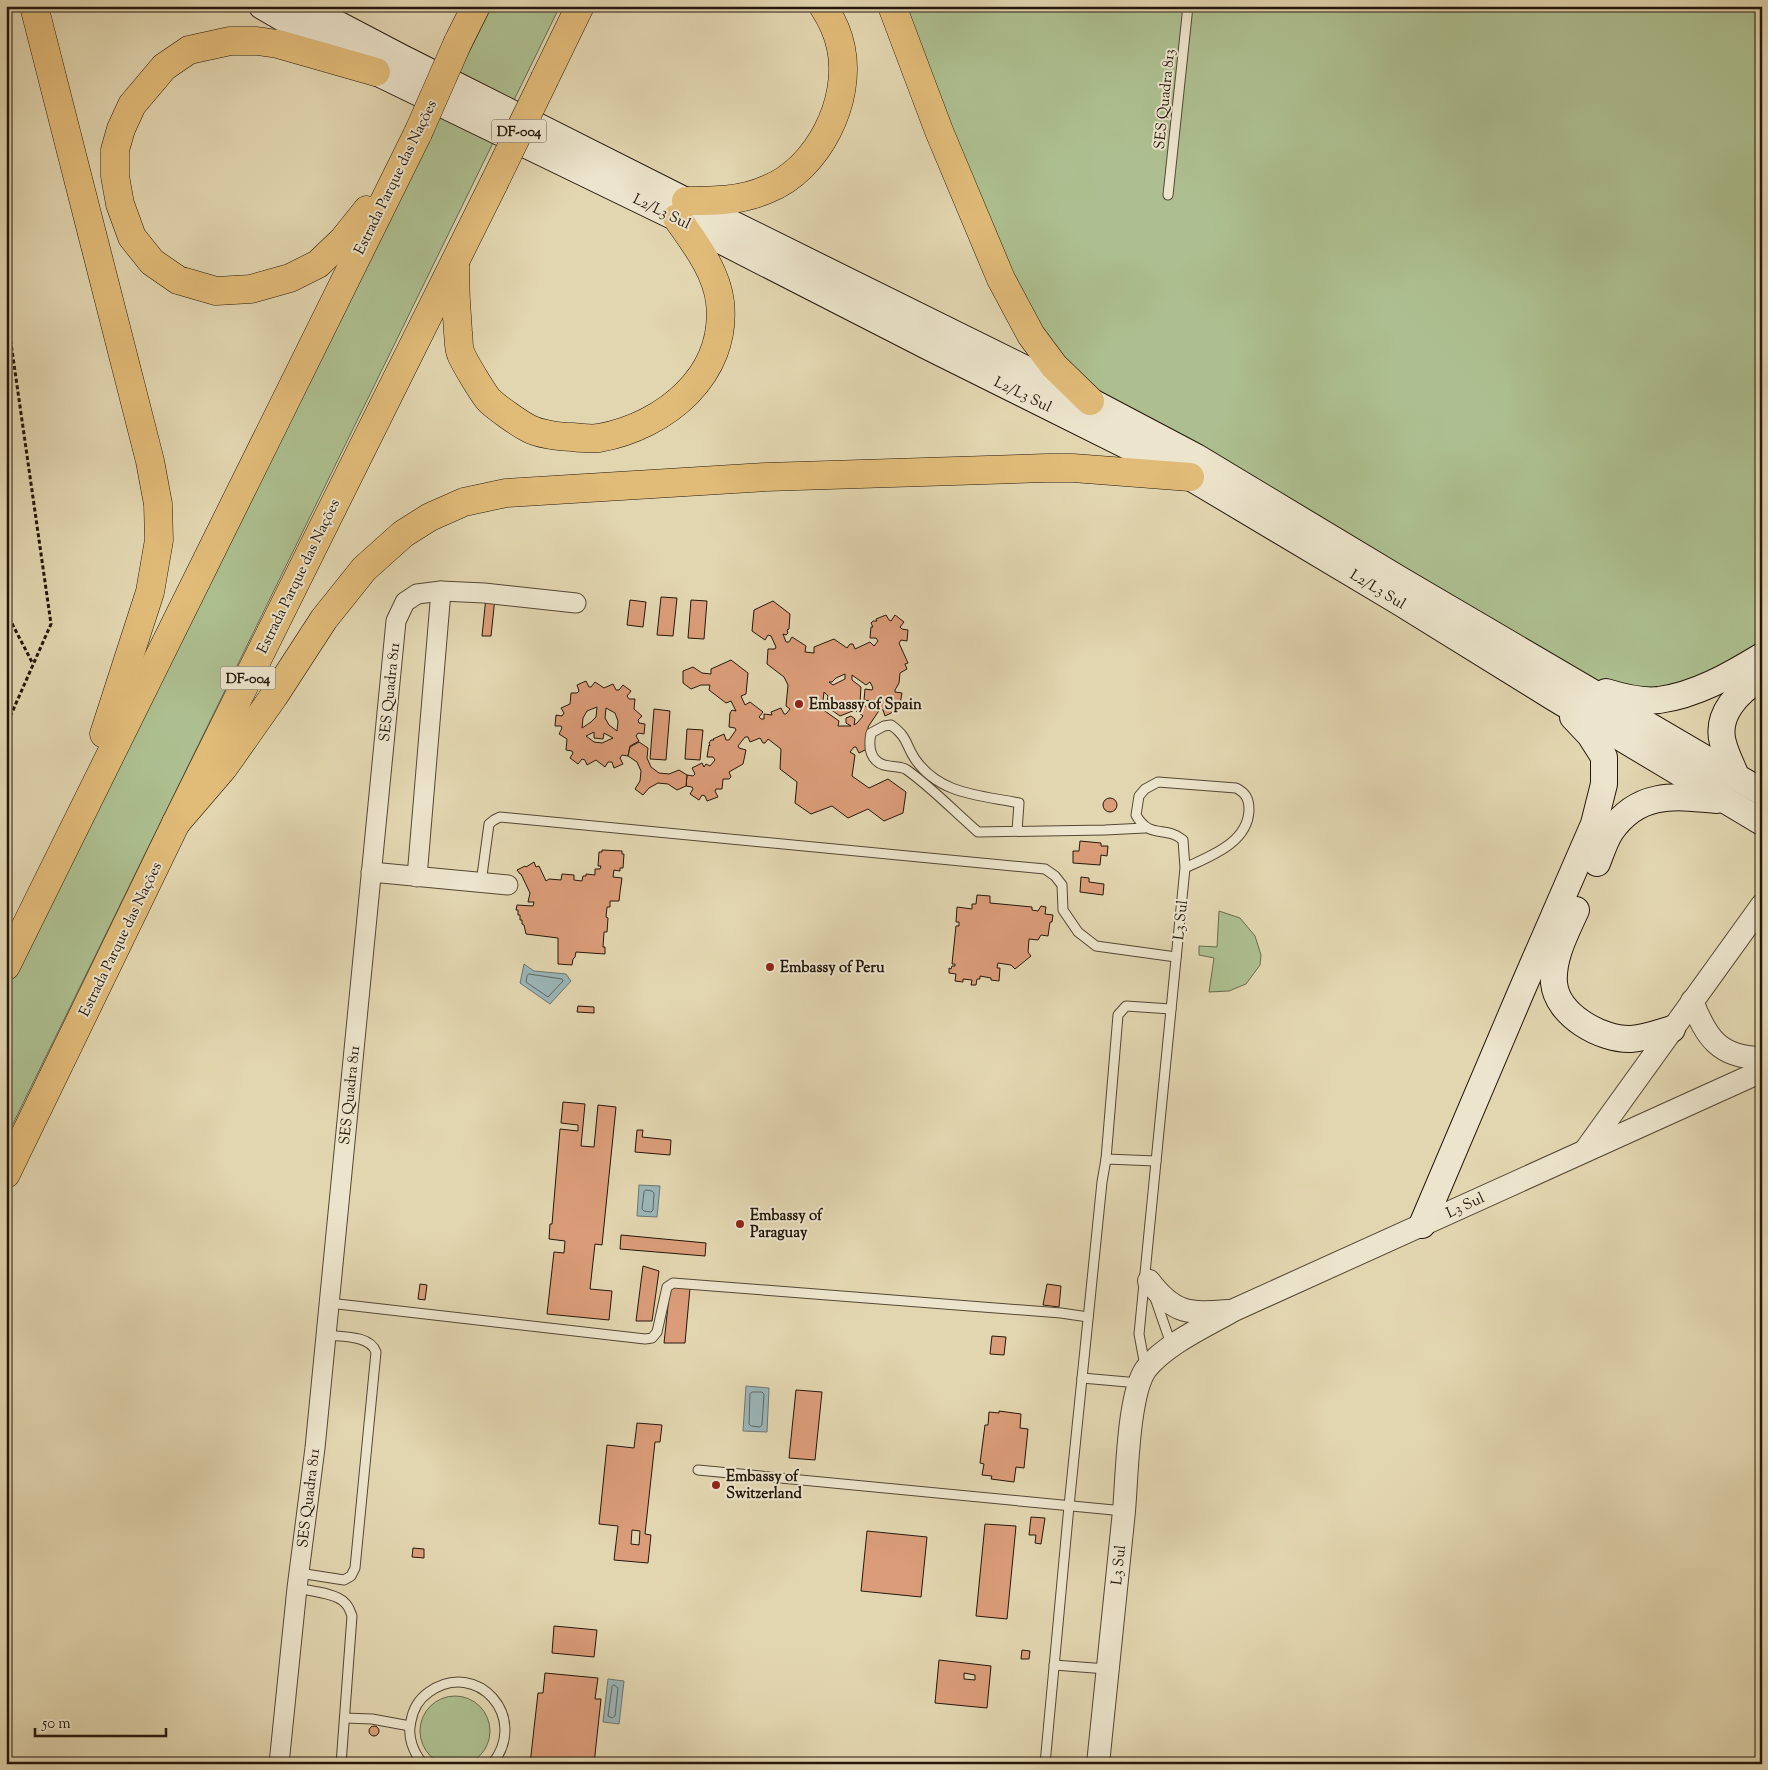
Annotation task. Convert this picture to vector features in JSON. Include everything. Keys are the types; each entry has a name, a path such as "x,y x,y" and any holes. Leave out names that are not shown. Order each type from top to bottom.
{"highway":[{"path":"34,6 150,461 158,504 159,540 150,592 69,836"},
{"name":"Estrada Parque das Nações","path":"6,966 414,141 476,6"},
{"name":"Estrada Parque das Nações","path":"6,1174 176,823 580,6"},
{"path":"557,54 596,6"},
{"path":"455,260 460,353 488,399 529,429 563,437 597,438 627,431 660,415 687,393 698,381 710,360 716,343 720,320 720,301 714,276 681,210 750,196 770,189 806,162 815,150 829,129 837,111 842,89 842,50 837,30 824,6"},
{"path":"892,6 939,131 1001,279 1031,336 1054,366 1090,401"},
{"path":"376,72 278,44 248,41 230,41 189,50 164,66 132,105 121,129 115,150 115,176 120,204 132,237 152,262 178,280 216,290 251,289 290,278 318,264 343,240 414,141"},
{"path":"176,823 224,767 274,696 324,619 364,569 403,534 430,517 464,502 506,493 785,476 1072,468 1190,478"}],"main road":[{"name":"L2/L3 Sul","path":"262,6 376,72 681,210 1090,401 1196,456 1402,581 1762,792"},
{"name":"L2/L3 Sul","path":"303,6 402,58 929,347 1190,478 1398,601 1553,697 1762,822"},
{"path":"1579,684 1626,698 1658,700 1695,691 1762,656"},
{"path":"1736,776 1722,742 1722,723 1732,702 1752,683 1762,677"},
{"path":"1422,1225 1520,992 1594,824 1604,784 1604,757 1590,735 1553,697"},
{"path":"1672,1028 1653,1036 1630,1039 1603,1034 1575,1018 1560,1002 1554,983 1557,958 1566,932 1611,832 1624,815 1642,803 1655,799 1684,797 1723,800"}],"street":[{"name":"SES Quadra 811","path":"279,1764 298,1581 315,1448 396,621 405,602 417,594 441,592 484,593 576,603"},
{"path":"417,877 441,592"},
{"path":"371,872 508,885"},
{"path":"1587,1149 1672,1028 1762,906"},
{"path":"1692,1001 1708,1036 1721,1048 1737,1054 1762,1058"},
{"name":"L3 Sul","path":"1098,1764 1132,1416 1142,1376 1172,1346 1234,1310 1762,1071"},
{"path":"1147,1275 1165,1298 1182,1310 1191,1312 1234,1310"}],"lane":[{"name":"SES Quadra 813","path":"1168,195 1188,6"},
{"path":"1017,831 1019,803 948,788 927,772 915,759 902,733 892,725 884,726 871,734 869,745 872,756 878,762 887,767 905,768 978,832 1145,828"},
{"path":"905,768 915,759"},
{"path":"1145,828 1136,815 1139,796 1144,789 1158,782 1236,788 1246,795 1249,802 1248,816 1234,841 1222,850 1185,868"},
{"path":"944,802 948,788"},
{"path":"481,883 489,824 500,817 1045,869 1055,876 1062,885 1063,910 1078,932 1096,946 1176,957"},
{"name":"L3 Sul","path":"1142,1376 1139,1334 1147,1275 1156,1160 1185,868 1183,840 1173,833 1145,828"},
{"path":"1045,1764 1088,1317 1106,1159 1118,1016 1126,1006 1171,1009"},
{"path":"1106,1159 1156,1160"},
{"name":"L3 Sul","path":"1147,1275 1172,1346"},
{"path":"329,1302 645,1339 652,1338 657,1332 667,1287 673,1283 1061,1313 1088,1317"},
{"path":"298,1581 344,1580 351,1576 355,1568 376,1352 374,1346 368,1341 326,1335"},
{"path":"1082,1378 1142,1376"},
{"path":"698,1470 1124,1511"},
{"path":"298,1581 338,1597 345,1602 352,1616 342,1764"},
{"path":"1054,1665 1108,1669"},
{"path":"423,1764 413,1749 410,1737 412,1714 417,1704 430,1692 445,1684 457,1682 479,1687 497,1702 505,1723 502,1764"},
{"path":"345,1718 372,1719 410,1726"},
{"path":"492,1764 503,1746"}],"path":[{"path":"6,308 51,624 6,726"},
{"path":"6,612 33,664"}],"green space":[{"path":"492,6 560,6 6,1138 6,989"},
{"path":"893,6 1762,6 1762,651 1734,668 1626,698 1090,401 1031,335"},
{"path":"1219,911 1240,918 1255,936 1261,955 1260,965 1246,984 1229,991 1209,992 1214,958 1199,955 1199,946 1217,947"},
{"path":"462,1696 475,1702 484,1711 488,1717 490,1731 488,1745 480,1756 469,1764 448,1766 441,1764 430,1756 422,1745 420,1724 422,1717 430,1706 441,1698"}],"water":[{"path":"524,964 534,971 566,974 571,981 550,1004 520,983"},
{"path":"639,1185 660,1186 657,1217 637,1216"},
{"path":"746,1386 769,1388 767,1432 743,1431"},
{"path":"608,1679 624,1681 619,1724 603,1722"}],"building":[{"path":"487,587 496,588 491,636 482,636"},
{"path":"661,597 677,598 673,636 657,635"},
{"path":"630,600 646,602 643,627 627,625"},
{"path":"691,600 707,601 704,639 688,638"},
{"path":"773,601 790,614 788,633 786,635 783,634 786,642 789,642 792,637 806,646 805,652 814,653 814,647 834,639 847,648 850,644 853,644 855,649 870,642 874,646 878,641 876,638 870,638 871,627 873,627 871,623 873,621 877,621 876,619 886,615 891,621 895,615 904,622 900,627 908,630 907,641 901,640 899,643 908,663 905,664 907,669 900,673 899,683 895,690 895,692 902,693 900,704 894,703 895,711 885,716 883,710 880,709 868,727 869,748 859,753 856,747 854,747 850,752 855,755 852,776 869,788 888,779 906,792 903,813 884,821 868,809 848,818 832,806 811,814 795,803 797,782 780,769 781,749 768,739 763,743 760,738 750,742 748,737 745,737 738,746 746,750 743,764 729,772 731,777 729,779 723,779 722,789 716,789 715,791 718,797 707,801 705,796 702,795 699,800 690,794 693,789 686,786 687,775 693,776 695,774 692,768 702,763 704,767 706,764 710,766 715,760 713,757 707,757 709,743 711,740 724,734 726,740 729,740 736,730 729,727 730,713 732,710 736,711 731,701 726,703 709,690 710,685 701,685 691,689 683,683 683,671 693,667 702,673 711,674 711,669 731,660 748,673 746,694 741,696 745,705 750,702 763,712 759,717 761,719 764,719 764,714 772,715 771,712 781,708 784,714 790,709 786,706 788,685 784,677 767,664 768,649 775,649 776,647 771,636 768,635 765,640 752,631 754,610","holes":["845,674 845,679 833,685 829,682","852,675 866,685 870,682 873,688 872,690 865,689 864,700 870,701 871,703 868,708 860,702 861,687 852,680","824,692 828,696 826,706 840,716 855,710 863,716 854,725 855,719 851,716 846,718 846,723 851,726 838,726 839,721 822,709"]},
{"path":"586,681 589,687 591,687 595,682 604,688 613,684 616,690 619,690 623,685 631,691 627,696 629,699 635,699 634,709 642,716 638,720 639,723 645,724 644,734 638,733 636,736 639,741 630,746 628,756 622,755 620,758 623,764 614,768 612,762 608,762 605,767 596,760 587,765 585,760 582,759 578,764 570,758 573,753 566,750 567,739 559,734 561,726 555,726 556,715 562,716 564,713 561,708 570,704 571,693 579,691 577,685","holes":["597,707 596,717 582,728 583,718 587,711","606,708 615,713 618,721 617,731 609,725 605,718","594,732 594,738 603,739 604,733 613,738 602,743 594,742 586,736"]},
{"path":"654,709 670,711 666,760 650,759"},
{"path":"687,729 703,730 700,760 685,759"},
{"path":"639,742 648,748 647,758 651,767 659,773 669,774 679,770 687,775 686,786 677,790 668,784 658,783 649,788 643,795 635,789 640,781 641,771 637,762 628,756 630,747"},
{"path":"1110,798 1115,800 1117,805 1115,810 1110,812 1105,810 1103,805 1105,800"},
{"path":"1080,841 1101,843 1101,846 1108,846 1107,856 1101,855 1100,865 1073,863 1073,851 1079,851"},
{"path":"602,850 622,851 622,854 624,854 623,868 620,868 620,871 614,870 613,877 622,878 619,901 610,901 610,907 607,907 607,932 604,932 603,947 605,947 605,954 576,952 572,965 558,964 558,938 526,934 522,920 520,920 520,915 518,915 518,910 516,910 517,905 533,906 534,902 528,902 530,893 521,874 517,870 534,862 536,867 539,866 546,881 549,879 561,880 562,874 574,875 574,880 582,881 583,876 586,876 586,874 595,875 595,869 600,869 601,866 598,866 599,852 602,852"},
{"path":"1081,877 1089,878 1089,882 1104,884 1103,895 1080,892"},
{"path":"977,895 990,896 990,903 1032,907 1032,910 1038,911 1041,906 1046,907 1045,914 1053,915 1048,936 1041,935 1038,940 1029,939 1028,952 1031,956 1015,969 1011,965 998,963 997,968 1000,968 999,981 980,976 980,979 977,979 976,985 971,985 972,980 963,979 963,982 955,981 956,974 949,973 949,968 951,969 952,966 955,966 955,964 952,964 956,926 959,926 959,922 956,922 957,907 972,909 972,904 976,904"},
{"path":"578,1006 594,1007 594,1013 577,1012"},
{"path":"563,1102 585,1104 581,1146 594,1147 598,1105 616,1107 602,1245 595,1244 590,1289 612,1291 609,1320 547,1314 554,1252 564,1253 565,1241 549,1239 560,1129 578,1131 578,1125 561,1123"},
{"path":"637,1130 643,1130 642,1137 671,1140 670,1155 635,1152"},
{"path":"621,1235 706,1243 705,1256 620,1249"},
{"path":"643,1266 659,1271 652,1321 636,1321"},
{"path":"420,1284 427,1285 425,1300 418,1299"},
{"path":"1047,1284 1061,1286 1059,1307 1043,1305"},
{"path":"670,1287 690,1288 685,1343 664,1343"},
{"path":"992,1336 1006,1337 1004,1355 990,1354"},
{"path":"796,1390 822,1392 815,1460 789,1458"},
{"path":"999,1411 1021,1414 1020,1428 1028,1429 1024,1468 1016,1467 1014,1482 991,1479 992,1476 982,1475 984,1464 980,1463 985,1425 988,1425 989,1412 999,1413"},
{"path":"637,1423 662,1425 660,1442 655,1442 645,1534 651,1535 648,1563 614,1560 618,1526 599,1524 607,1445 634,1448","holes":["632,1530 640,1531 639,1545 631,1544"]},
{"path":"1031,1517 1045,1518 1041,1544 1035,1543 1036,1535 1029,1535"},
{"path":"985,1524 1016,1526 1007,1619 976,1616"},
{"path":"867,1531 927,1537 921,1597 861,1591"},
{"path":"413,1548 424,1549 424,1558 412,1557"},
{"path":"554,1626 597,1630 594,1657 552,1653"},
{"path":"1022,1650 1030,1651 1029,1659 1021,1659"},
{"path":"939,1660 991,1666 987,1708 935,1703","holes":["964,1673 975,1675 975,1680 964,1679"]},
{"path":"545,1673 598,1678 595,1699 601,1699 594,1764 530,1764 538,1693 543,1693"},
{"path":"374,1726 379,1731 374,1736 369,1731"}],"place":[{"name":"Embassy of Spain","path":"799,704"},
{"name":"Embassy of Peru","path":"770,967"},
{"name":"Embassy of Paraguay","path":"740,1224"},
{"name":"Embassy of Switzerland","path":"716,1485"}]}
